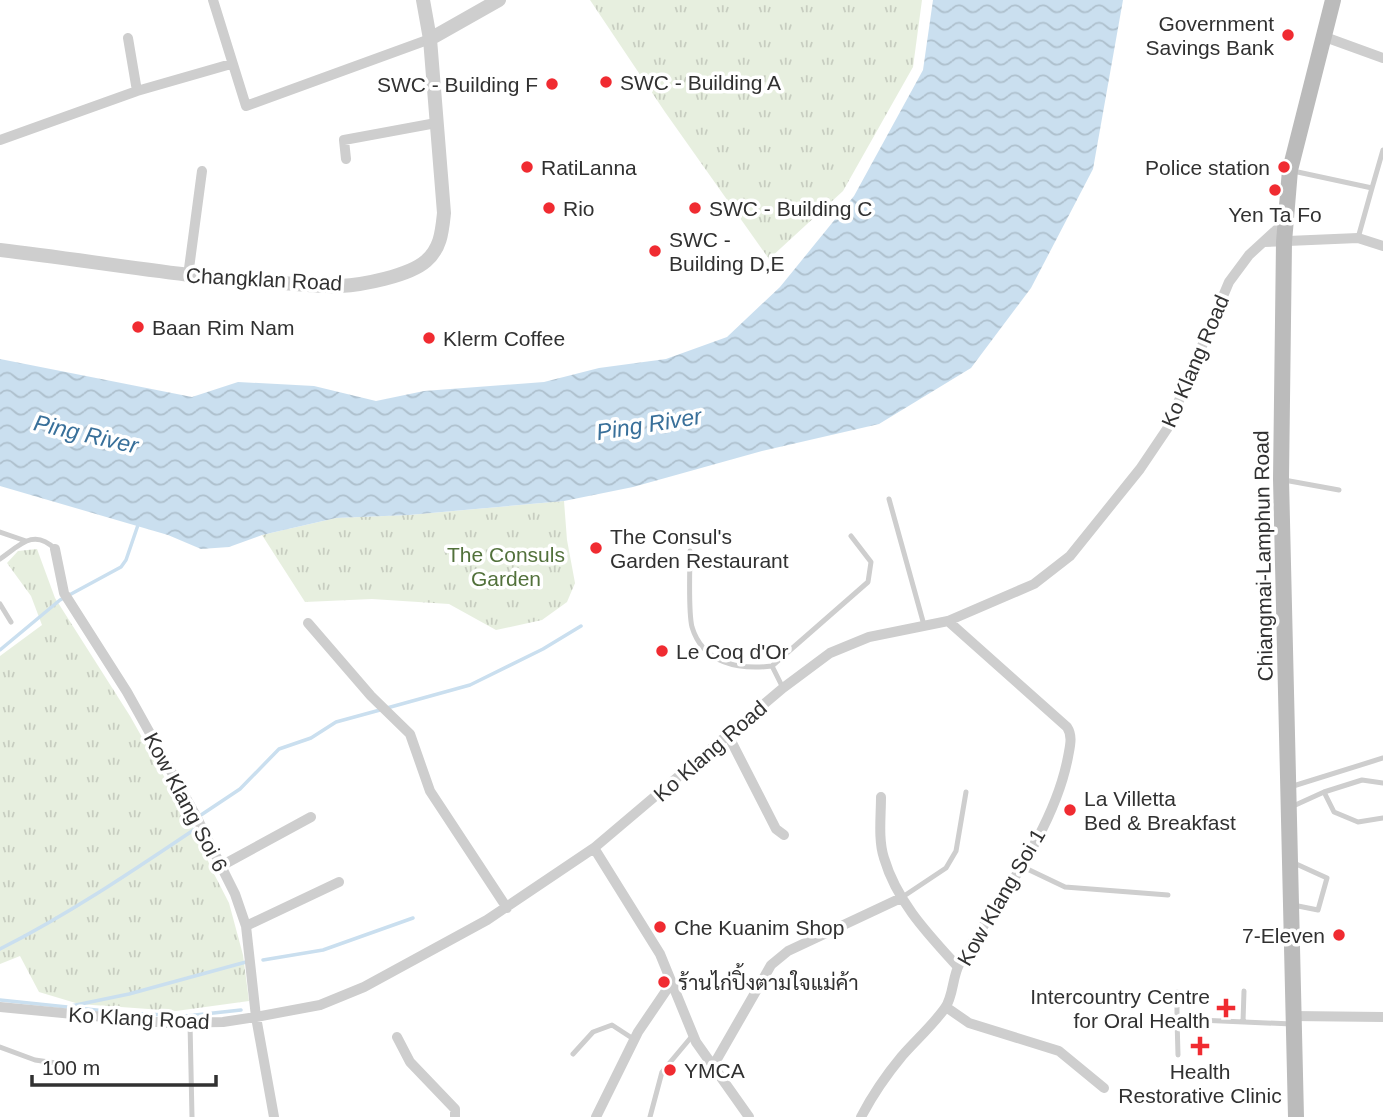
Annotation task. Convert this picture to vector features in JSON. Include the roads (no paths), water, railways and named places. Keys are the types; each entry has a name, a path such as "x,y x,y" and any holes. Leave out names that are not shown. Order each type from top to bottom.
{"main road":[{"name":"Chiangmai-Lamphun Road","path":"1296,1117 1281,479 1284,242 1290,170 1333,0"}],"street":[{"path":"213,0 246,106 430,39 499,0"},
{"name":"Changklan Road","path":"0,250 219,280 341,286 368,282 411,270 425,263 436,252 442,235 444,213 430,39 424,0"},
{"path":"1325,37 1383,58"},
{"path":"128,38 137,91"},
{"path":"0,141 137,91 231,64"},
{"path":"346,159 344,140 436,123"},
{"path":"188,276 202,170"},
{"name":"Ko Klang Road","path":"0,1007 127,1020 190,1023 223,1022 320,1005 364,987 442,947 507,908 594,848 783,688 830,653 869,637 948,621 1034,584 1070,556 1140,469 1167,429 1229,282 1249,255 1286,220"},
{"path":"1264,242 1358,238 1382,243"},
{"name":"Kow Klang Soi 6","path":"55,549 64,593 127,692 235,894 246,926 256,1017 274,1117"},
{"name":"Kow Klang Soi 1","path":"861,1117 900,1058 946,1007 958,967 1012,884 1055,801 1064,777 1070,732 948,621"},
{"path":"308,623 383,709 410,734 430,791 507,908"},
{"path":"728,735 776,829 784,835"},
{"path":"881,797 883,856 901,898 919,924 958,967"},
{"path":"221,866 311,817"},
{"path":"594,848 660,954 693,1034 749,1117"},
{"path":"246,926 339,882"},
{"path":"713,1066 771,965 788,951 901,898"},
{"path":"596,1117 654,1006 672,982"},
{"path":"946,1007 968,1023 1059,1051 1104,1087"},
{"path":"1292,1020 1383,1017"},
{"path":"397,1037 410,1062 455,1109 454,1117"}],"lane":[{"path":"1358,238 1383,150"},
{"path":"1290,170 1372,188"},
{"path":"1281,479 1339,490"},
{"path":"889,499 924,626"},
{"path":"0,532 26,541 43,540 55,549"},
{"path":"690,551 692,626 701,645 716,660 751,669 772,666 868,582 871,562 851,536"},
{"path":"0,559 26,541"},
{"path":"0,604 11,622"},
{"path":"772,666 783,688"},
{"path":"1287,788 1383,758"},
{"path":"1288,808 1362,779 1383,783"},
{"path":"901,898 946,868 956,851 966,792"},
{"path":"1324,792 1334,812 1358,822 1383,818"},
{"path":"1289,861 1327,878 1318,910 1290,904"},
{"path":"1021,866 1065,887 1168,895"},
{"path":"1243,1022 1244,991"},
{"path":"1177,992 1178,1055"},
{"path":"1177,1019 1243,1022 1292,1020"},
{"path":"190,1023 192,1117"},
{"path":"573,1054 593,1032 611,1025 635,1040"},
{"path":"650,1117 662,1072 693,1034"},
{"path":"0,1047 35,1060 63,1064"}],"water":[{"name":"Ping River","path":"933,0 1123,0 1093,169 1031,288 971,368 879,424 762,451 633,487 564,501 409,515 336,518 262,535 229,547 201,549 168,535 0,486 0,359 192,397 238,382 314,386 376,401 424,391 544,382 599,368 666,359 727,337 780,287 854,196 923,70"}],"waterway":[{"path":"0,650 60,600 121,567 138,525"},
{"path":"387,708 470,685 543,649 581,626"},
{"path":"201,815 240,789 279,749 311,738 336,722 380,710"},
{"path":"0,949 75,907 195,829"},
{"path":"263,960 323,950 413,918"},
{"path":"71,1006 129,994 246,962"},
{"path":"0,1000 125,1013 186,1016 241,1010"}],"place":[{"name":"Government Savings Bank","path":"1288,35"},
{"name":"SWC - Building A","path":"606,82"},
{"name":"SWC - Building F","path":"552,84"},
{"name":"RatiLanna","path":"527,167"},
{"name":"Police station","path":"1284,167"},
{"name":"Yen Ta Fo","path":"1275,190"},
{"name":"Rio","path":"549,208"},
{"name":"SWC - Building C","path":"695,208"},
{"name":"SWC - Building D,E","path":"655,251"},
{"name":"Baan Rim Nam","path":"138,327"},
{"name":"Klerm Coffee","path":"429,338"},
{"name":"The Consul's Garden Restaurant","path":"596,548"},
{"name":"Le Coq d'Or","path":"662,651"},
{"name":"La Villetta Bed & Breakfast","path":"1070,810"},
{"name":"Che Kuanim Shop","path":"660,927"},
{"name":"7-Eleven","path":"1339,935"},
{"name":"ร้านไก่ปิ้งตามใจแม่ค้า","path":"664,982"},
{"name":"Intercountry Centre for Oral Health","path":"1226,1008"},
{"name":"Health Restorative Clinic","path":"1200,1046"},
{"name":"YMCA","path":"670,1070"}],"park label":[{"name":"The Consuls Garden","path":"506,566"}]}
